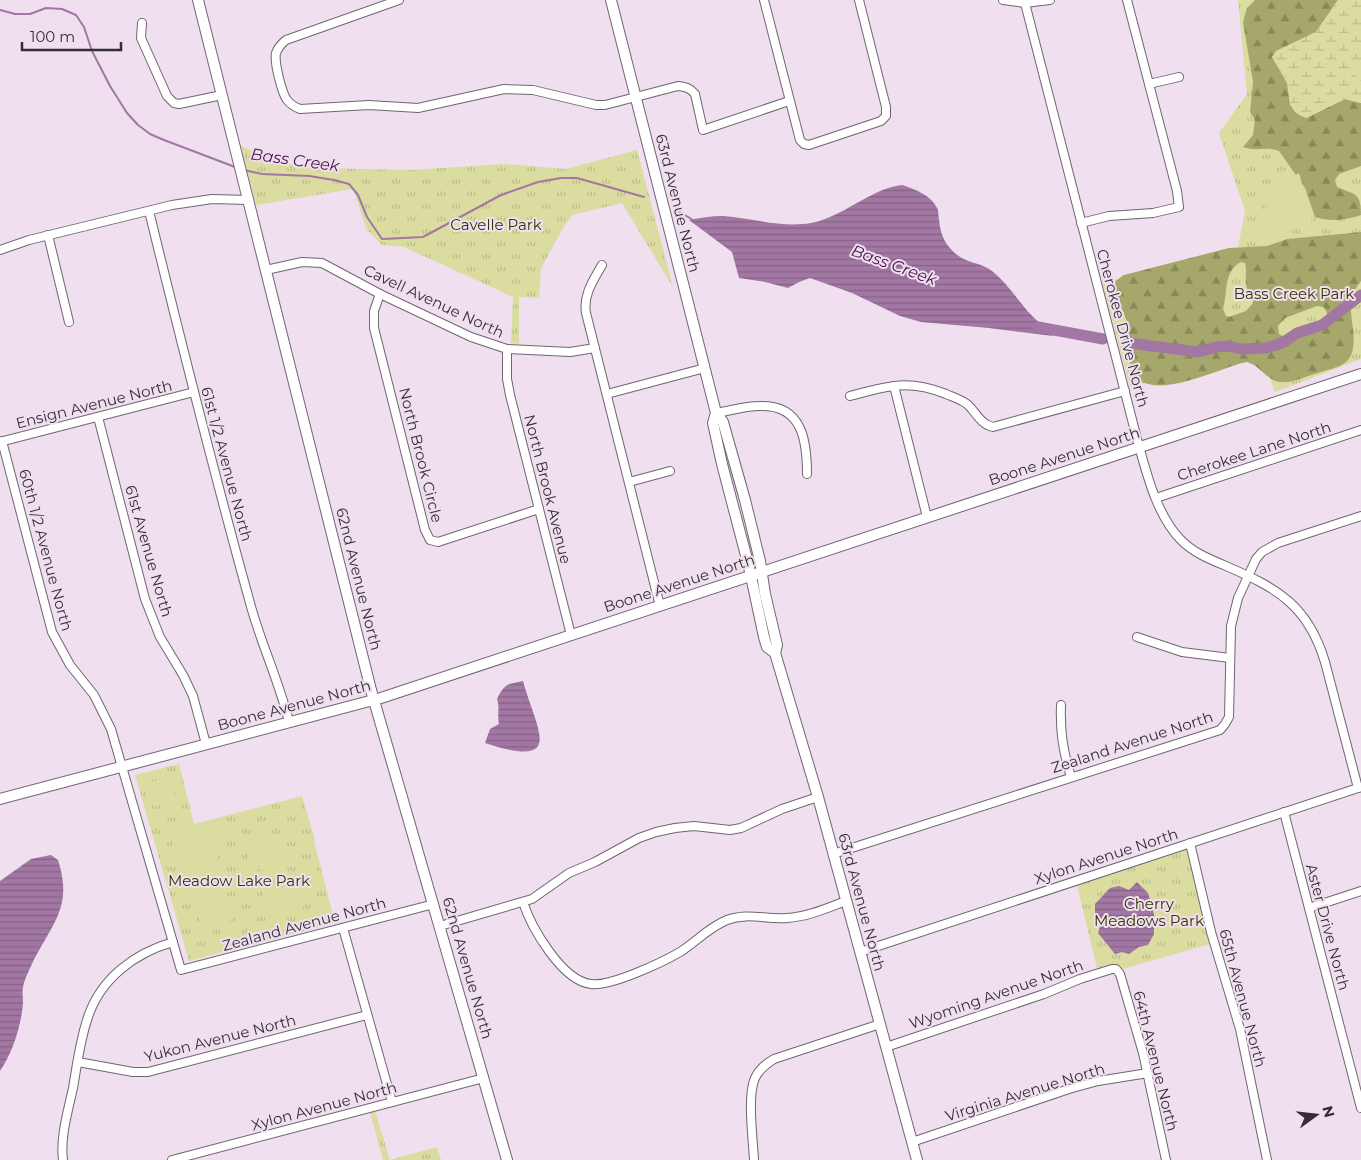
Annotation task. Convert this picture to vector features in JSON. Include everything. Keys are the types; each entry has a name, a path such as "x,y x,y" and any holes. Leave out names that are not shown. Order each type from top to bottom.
{"street":[{"name":"62nd Avenue North","path":"198,0 374,700 507,1160"},
{"path":"400,0 286,40 277,51 276,59 283,93 287,101 300,110 369,105 408,109 504,89 533,90 596,105 614,104 678,86 691,90 697,101 703,130 789,101"},
{"name":"63rd Avenue North","path":"611,0 716,413 723,422 734,459 762,572 777,645 775,653 818,797 917,1160"},
{"path":"764,0 800,140 804,144 809,145 881,121 886,116 886,107 859,0"},
{"path":"1003,0 1025,3 1050,0"},
{"path":"1081,222 1109,216 1166,212 1179,207 1127,0"},
{"name":"Cherokee Drive North","path":"1025,3 1140,447 1164,518 1181,541 1205,557 1271,587 1300,612 1320,643 1360,788"},
{"path":"142,23 141,38 166,96 170,100 179,104 222,95"},
{"path":"1149,84 1179,77"},
{"path":"1,247 192,201 249,200"},
{"name":"61st 1/2 Avenue North","path":"149,210 250,605 276,677 289,722"},
{"path":"48,235 69,322"},
{"name":"Cavell Avenue North","path":"266,270 302,262 322,264 471,337 507,349 563,352 595,348"},
{"path":"602,265 585,299 586,313 660,606"},
{"name":"North Brook Circle","path":"380,294 374,310 374,328 425,530 430,540 438,542 539,509"},
{"name":"North Brook Avenue","path":"507,349 507,379 510,395 571,635"},
{"path":"606,394 704,368"},
{"name":"Boone Avenue North","path":"0,799 374,700 1361,374"},
{"path":"850,396 894,386 912,384 926,387 960,400 969,406 983,423 993,427 1125,391"},
{"path":"894,386 927,518"},
{"name":"Ensign Avenue North","path":"1,441 194,392"},
{"path":"716,413 756,406 778,408 788,413 796,420 804,439 807,474"},
{"name":"63rd Avenue North","path":"716,413 713,423 722,464 752,576 766,642 768,648 775,653"},
{"name":"61st Avenue North","path":"98,417 145,599 160,637 183,674 193,696 206,744"},
{"name":"Cherokee Lane North","path":"1156,498 1361,430"},
{"name":"60th 1/2 Avenue North","path":"1,441 52,632 70,665 94,695 111,729 181,970"},
{"path":"628,482 670,471"},
{"name":"Zealand Avenue North","path":"833,854 1220,730 1229,717 1230,636 1234,612 1247,575 1256,559 1270,547 1361,516"},
{"path":"1137,637 1182,652 1230,658"},
{"path":"1062,705 1061,741 1071,777"},
{"name":"Xylon Avenue North","path":"860,952 1360,788"},
{"path":"440,926 522,902 541,894 569,873 595,862 639,838 656,832 694,826 730,830 740,828 782,809 818,797"},
{"name":"Aster Drive North","path":"1284,812 1361,1108"},
{"name":"65th Avenue North","path":"1190,843 1212,932 1240,1029 1267,1160"},
{"path":"1309,908 1361,891"},
{"path":"522,902 534,930 566,970 573,978 591,984 610,982 664,961 693,944 716,925 726,920 740,916 796,918 846,901"},
{"name":"Zealand Avenue North","path":"181,970 434,904"},
{"path":"343,928 392,1102"},
{"path":"63,1160 63,1142 88,1016 104,987 128,962 157,947 173,942"},
{"name":"Wyoming Avenue North","path":"886,1047 1044,994 1112,968 1116,970"},
{"name":"64th Avenue North","path":"1116,970 1120,974 1148,1073 1166,1160"},
{"name":"Yukon Avenue North","path":"78,1062 133,1072 148,1072 367,1015"},
{"path":"754,1160 752,1088 759,1071 774,1059 880,1024"},
{"name":"Virginia Avenue North","path":"912,1142 1084,1085 1148,1073"},
{"name":"Xylon Avenue North","path":"172,1160 484,1078"}],"green space":[{"name":"Bass Creek Park","path":"1238,0 1361,0 1361,359 1275,392 1260,352 1130,387 1102,282 1236,258 1245,211 1219,133 1247,94"},
{"path":"1255,0 1338,0 1316,32 1277,51 1272,57 1287,83 1290,105 1306,118 1345,99 1361,103 1361,166 1339,174 1335,180 1337,187 1356,196 1360,202 1361,215 1338,220 1326,220 1315,217 1305,188 1279,151 1243,147 1253,135 1255,120 1250,112 1253,82 1243,22 1247,8"},
{"path":"1338,0 1361,0 1361,60 1354,63 1351,70 1361,82 1361,103 1345,99 1306,118 1299,115 1292,107 1286,79 1272,57 1276,51 1316,32"},
{"name":"Cavelle Park","path":"241,146 277,161 314,168 410,170 504,164 566,169 637,150 673,287 622,203 572,215 541,268 539,298 519,297 519,344 511,343 513,297 404,247 382,245 367,230 353,189 256,205"},
{"path":"1299,173 1312,218 1310,224 1261,237 1266,206 1274,192"},
{"path":"1361,232 1361,281 1354,291 1351,302 1354,342 1353,350 1346,362 1332,369 1294,381 1284,382 1271,379 1247,362 1185,382 1168,385 1152,385 1140,380 1132,369 1126,320 1113,288 1118,279 1124,275 1229,248 1267,246 1287,239","holes":["1241,262 1245,263 1246,284 1253,303 1246,311 1229,317 1226,316 1223,309 1227,283 1231,271","1317,306 1324,307 1327,313 1327,323 1304,336 1291,338 1279,334 1278,326 1285,318"]},
{"name":"Meadow Lake Park","path":"179,764 194,824 302,796 315,840 335,923 189,961 135,775"},
{"path":"170,777 173,787 150,793 148,783"},
{"path":"174,791 177,801 154,807 151,797"},
{"path":"177,805 180,815 157,821 155,811"},
{"path":"221,820 224,849 206,870 194,878 180,882 170,832"},
{"path":"279,833 289,867 273,871 257,869 249,860 247,844"},
{"name":"Cherry Meadows Park","path":"1186,849 1210,944 1123,969 1115,964 1097,968 1077,885"},
{"path":"293,874 304,906 268,919 265,912 263,894 275,881"},
{"path":"209,890 228,898 244,913 206,935 191,894"},
{"path":"375,1111 390,1160 383,1160 370,1112"},
{"path":"437,1147 441,1160 390,1160"}],"water":[{"path":"902,185 912,188 931,199 938,210 943,237 955,253 992,271 1034,318 1051,330 1053,336 921,322 900,316 852,293 810,278 788,288 739,278 732,252 689,220 723,216 778,224 811,223 834,215 878,192"},
{"path":"523,681 538,729 540,740 536,748 527,751 511,750 485,743 490,729 499,724 497,699 502,690 510,684"},
{"path":"51,855 58,860 62,877 63,891 61,904 58,916 25,979 22,1012 18,1030 9,1056 0,1071 0,881 31,859"},
{"path":"1137,882 1148,893 1154,914 1154,934 1148,945 1139,947 1129,954 1122,952 1115,954 1098,933 1101,923 1095,916 1095,904 1110,888 1119,886 1129,890"}],"waterway":[{"name":"Bass Creek","path":"0,10 15,14 30,14 46,8 62,9 76,15 84,27 92,51 110,86 127,113 138,125 150,134 235,167"},
{"name":"Bass Creek","path":"244,170 262,174 309,176 349,184 358,195 367,217 382,239 423,237 501,195 538,182 561,178 577,178 644,197"},
{"name":"Bass Creek","path":"678,211 693,220"},
{"name":"Bass Creek","path":"1128,343 1199,352 1228,346 1241,349 1265,348 1277,345 1297,333 1322,325 1361,295"},
{"name":"Bass Creek","path":"1038,327 1103,339"}]}
